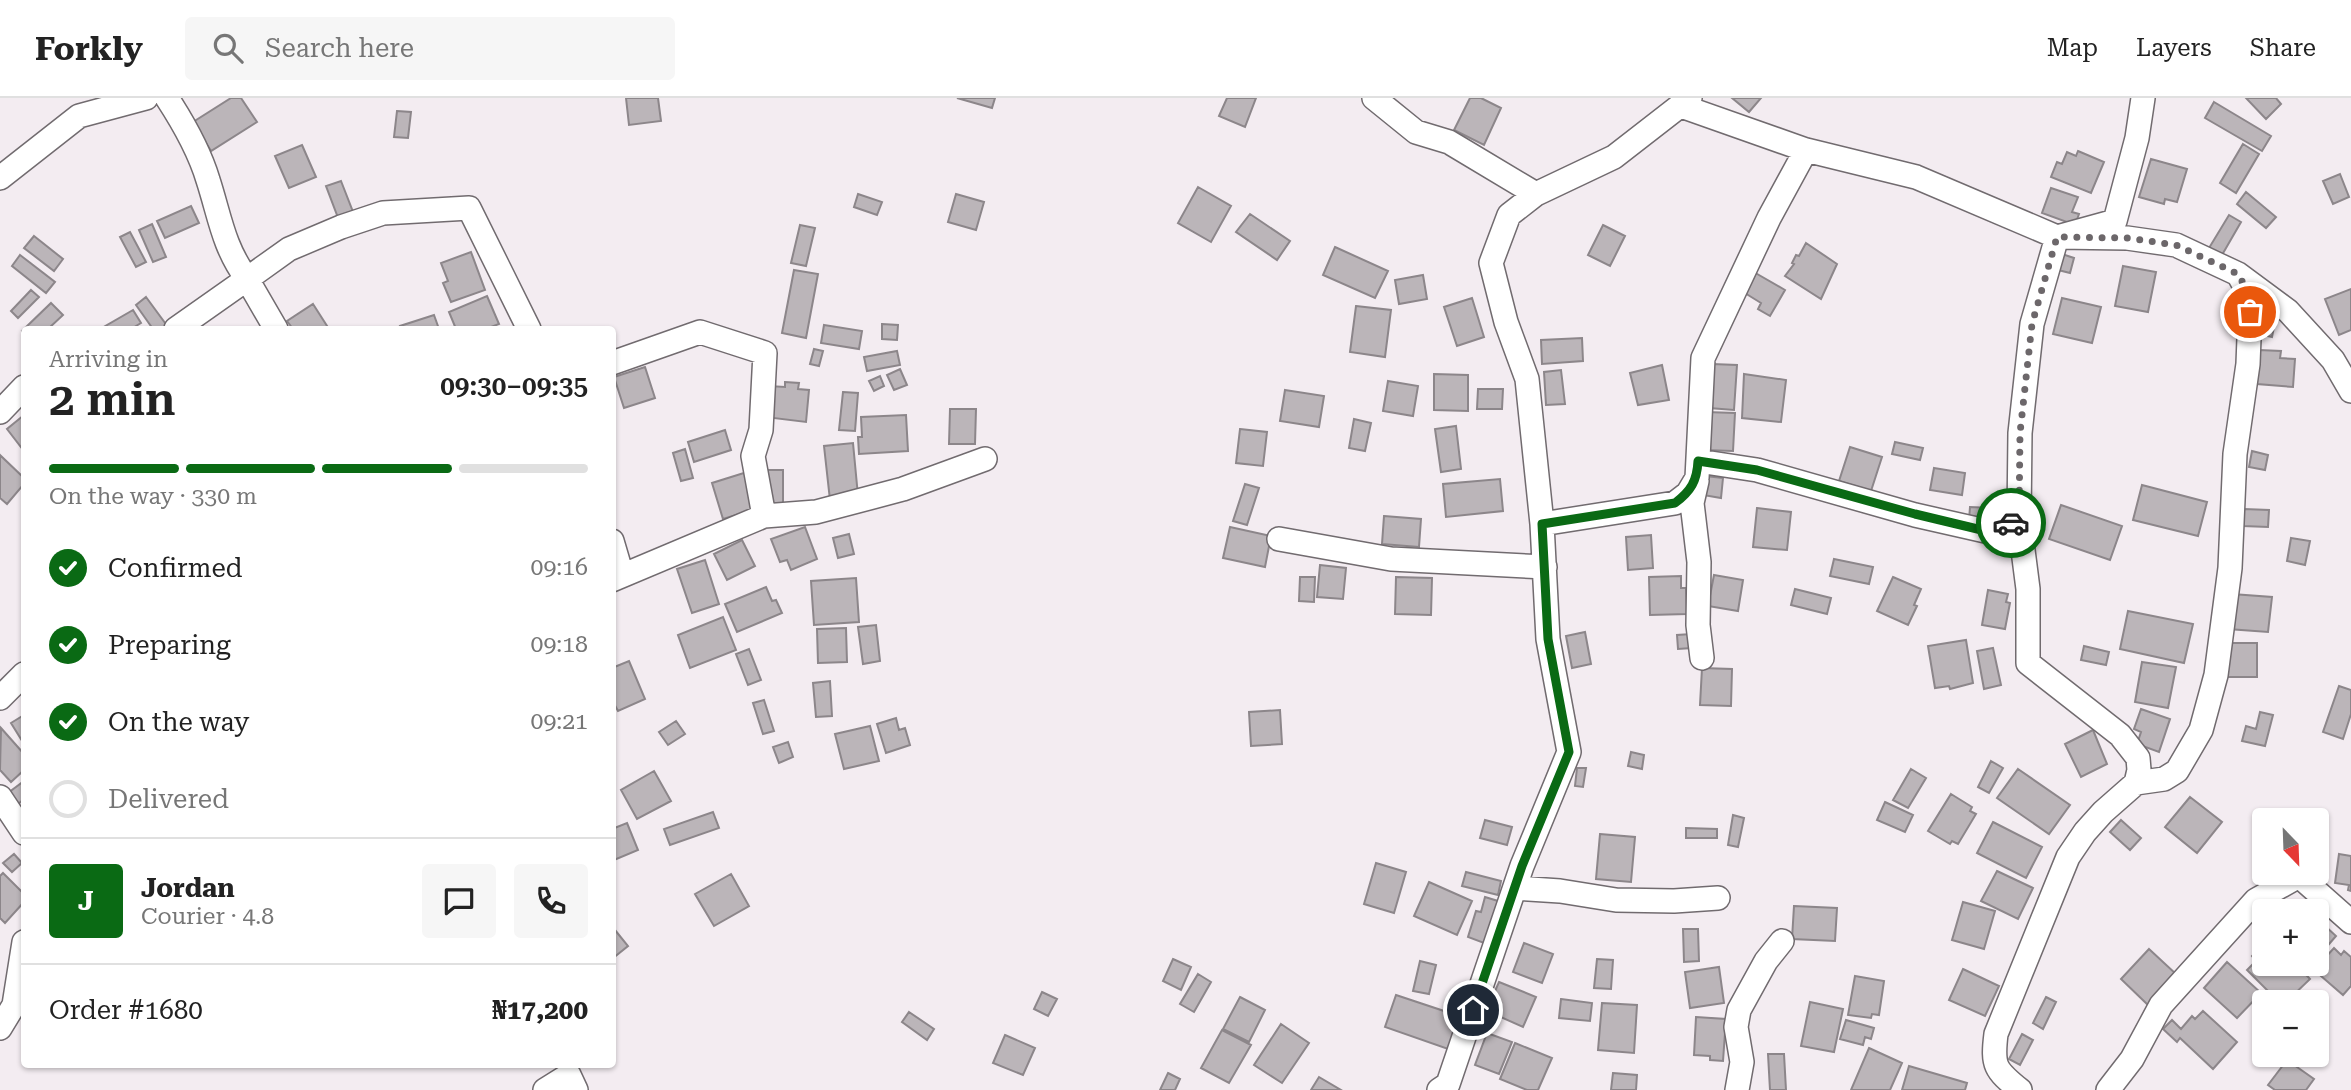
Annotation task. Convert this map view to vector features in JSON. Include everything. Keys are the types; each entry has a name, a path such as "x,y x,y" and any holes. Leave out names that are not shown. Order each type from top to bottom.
{"street":[{"path":"0,178 79,116 146,98"},
{"path":"167,98 186,127 208,179 221,227 234,261 274,326"},
{"path":"1374,98 1416,132 1449,142 1536,194"},
{"path":"2057,237 2115,221 2137,138 2143,98"},
{"path":"1446,1088 1515,888 1569,752 1548,639 1542,524 1527,379 1506,322 1491,264 1509,215 1536,194 1614,157 1685,102 1806,150 1916,177 2057,237 2127,238 2176,245 2238,274 2288,311 2333,359 2351,391"},
{"path":"1702,658 1698,625 1699,562 1692,503 1698,469 1703,358 1769,218 1806,150"},
{"path":"180,326 289,249 341,227 383,213 469,208 528,326"},
{"path":"2057,237 2032,324 2020,433 2019,519 2028,589 2028,663 2120,735 2138,758 2136,783"},
{"path":"2020,1090 1999,1073 1993,1057 1996,1034 2068,857 2103,812 2136,783 2164,779 2177,771 2201,730 2216,676 2230,568 2235,454 2248,364 2248,292 2238,274"},
{"path":"616,362 700,331 765,353 761,430 753,456 764,516"},
{"path":"0,412 21,390"},
{"path":"617,577 764,516 829,509 902,489 985,459"},
{"path":"1542,524 1675,503 1688,493 1698,469"},
{"path":"1698,469 1757,470 1990,532 2019,519"},
{"path":"1279,539 1391,559 1545,567"},
{"path":"0,698 21,677"},
{"path":"0,797 21,828"},
{"path":"2108,1090 2132,1059 2161,1005 2256,900 2299,876 2351,922"},
{"path":"1515,888 1560,891 1616,900 1674,901 1718,898"},
{"path":"1737,1090 1742,1062 1736,1027 1739,1010 1766,961 1782,941"},
{"path":"0,1028 14,1004 21,961"},
{"path":"545,1090 570,1076"}],"building":[{"path":"231,98 241,98 257,122 211,151 193,122"},
{"path":"626,98 658,98 661,121 629,125"},
{"path":"957,98 995,98 992,108"},
{"path":"1227,98 1256,98 1245,127 1219,116"},
{"path":"1470,98 1481,98 1501,108 1484,145 1454,130"},
{"path":"1732,98 1761,98 1749,112"},
{"path":"2246,98 2276,98 2281,104 2266,119"},
{"path":"2214,102 2271,136 2262,151 2205,118"},
{"path":"397,111 411,112 408,138 394,137"},
{"path":"2243,144 2259,154 2236,193 2220,183"},
{"path":"302,145 316,177 289,188 275,156"},
{"path":"2078,151 2104,162 2091,193 2051,177 2057,162 2062,164 2067,152 2076,156"},
{"path":"2151,159 2187,169 2177,202 2165,199 2164,204 2139,197"},
{"path":"2340,174 2349,197 2333,204 2323,181"},
{"path":"341,181 355,217 340,223 326,186"},
{"path":"1198,187 1231,206 1211,242 1178,223"},
{"path":"2051,188 2078,197 2072,212 2079,214 2075,225 2042,213"},
{"path":"2246,192 2276,217 2266,228 2237,204"},
{"path":"858,194 882,202 877,215 854,207"},
{"path":"956,194 984,202 976,230 948,222"},
{"path":"191,206 199,223 165,238 157,221"},
{"path":"1250,214 1290,241 1277,260 1236,232"},
{"path":"2229,215 2241,222 2222,255 2209,248"},
{"path":"152,224 166,257 153,262 139,230"},
{"path":"800,225 815,228 806,266 791,263"},
{"path":"1603,225 1625,236 1610,266 1588,255"},
{"path":"130,232 146,262 136,267 120,237"},
{"path":"34,236 63,259 54,271 24,248"},
{"path":"1806,243 1837,264 1821,299 1785,276"},
{"path":"1335,247 1388,271 1375,298 1323,275"},
{"path":"471,252 485,290 451,302 443,283 448,281 441,263"},
{"path":"2062,254 2074,258 2070,273 2058,270"},
{"path":"20,255 55,282 46,293 12,266"},
{"path":"2123,266 2156,272 2148,312 2115,306"},
{"path":"794,270 818,274 806,338 782,333"},
{"path":"1752,271 1785,290 1770,316 1758,309 1761,303 1740,290"},
{"path":"1423,275 1427,299 1399,304 1395,280"},
{"path":"2351,289 2351,330 2339,335 2325,299"},
{"path":"31,290 39,297 18,318 11,311"},
{"path":"487,296 499,324 455,326 449,312"},
{"path":"146,297 167,326 151,326 136,305"},
{"path":"1472,298 1484,337 1457,346 1444,307"},
{"path":"2062,298 2101,307 2092,343 2053,334"},
{"path":"51,303 63,315 51,326 27,326"},
{"path":"313,304 327,326 291,326 287,321"},
{"path":"1356,306 1391,310 1385,357 1350,352"},
{"path":"133,310 141,323 136,326 105,326"},
{"path":"434,315 438,326 400,326"},
{"path":"2263,319 2274,327 2272,337 2259,334"},
{"path":"882,324 898,325 897,340 882,339"},
{"path":"824,325 862,331 859,349 821,343"},
{"path":"1582,338 1583,361 1542,364 1541,340"},
{"path":"814,349 823,351 819,366 810,364"},
{"path":"2259,350 2281,351 2280,358 2295,359 2293,387 2257,384"},
{"path":"897,351 900,365 867,371 864,357"},
{"path":"1712,364 1737,365 1734,410 1709,408"},
{"path":"1662,365 1669,400 1638,405 1630,373"},
{"path":"645,367 655,398 624,408 616,376"},
{"path":"900,369 907,385 894,390 887,375"},
{"path":"1561,370 1565,404 1546,405 1544,372"},
{"path":"1434,374 1468,375 1468,411 1434,410"},
{"path":"1744,374 1786,380 1781,422 1742,418"},
{"path":"880,376 884,386 874,391 869,381"},
{"path":"1388,381 1418,386 1413,416 1383,411"},
{"path":"785,382 799,383 798,389 809,390 806,422 765,417 769,386 785,387"},
{"path":"1478,389 1503,389 1502,409 1477,409"},
{"path":"1285,390 1324,396 1319,427 1280,421"},
{"path":"843,392 858,393 855,431 839,430"},
{"path":"950,409 976,409 975,444 949,444"},
{"path":"1706,412 1735,413 1733,451 1704,450"},
{"path":"906,415 908,451 859,454 861,417"},
{"path":"21,417 21,447 7,429"},
{"path":"1354,419 1371,423 1365,451 1349,448"},
{"path":"1456,426 1461,469 1441,472 1435,429"},
{"path":"1240,429 1267,432 1263,466 1236,463"},
{"path":"725,430 731,450 694,462 688,442"},
{"path":"1895,442 1923,448 1920,460 1892,454"},
{"path":"853,443 858,496 830,500 824,446"},
{"path":"1850,447 1882,457 1871,491 1839,481"},
{"path":"685,449 693,478 681,481 673,453"},
{"path":"2252,451 2268,455 2265,470 2249,467"},
{"path":"0,455 21,475 21,488 7,504 0,498"},
{"path":"1934,468 1965,473 1962,495 1930,490"},
{"path":"764,470 783,470 783,504 765,504"},
{"path":"747,472 759,508 723,519 712,483"},
{"path":"1705,476 1723,478 1721,498 1703,495"},
{"path":"1500,479 1503,511 1446,517 1443,484"},
{"path":"1245,484 1259,488 1247,525 1233,521"},
{"path":"2142,485 2207,502 2198,536 2133,520"},
{"path":"2061,505 2122,526 2110,560 2049,539"},
{"path":"1970,507 1991,508 1990,520 1969,520"},
{"path":"1757,508 1791,512 1787,550 1753,547"},
{"path":"2244,509 2269,510 2268,527 2243,526"},
{"path":"1384,516 1421,519 1419,547 1382,544"},
{"path":"805,527 817,559 791,570 787,560 780,562 771,539"},
{"path":"1230,527 1271,536 1265,567 1223,558"},
{"path":"849,534 854,554 838,558 833,538"},
{"path":"1651,535 1653,568 1628,570 1626,537"},
{"path":"2291,538 2310,541 2305,565 2287,561"},
{"path":"742,540 755,566 727,580 714,554"},
{"path":"1834,559 1873,567 1869,584 1830,576"},
{"path":"705,560 719,604 692,613 677,569"},
{"path":"1320,565 1346,568 1343,599 1317,597"},
{"path":"1714,575 1743,580 1738,611 1708,606"},
{"path":"1681,576 1681,588 1686,588 1687,614 1650,615 1649,577"},
{"path":"1300,577 1315,577 1314,602 1299,601"},
{"path":"1396,577 1432,578 1431,615 1395,614"},
{"path":"1893,577 1921,589 1908,625 1877,611"},
{"path":"856,578 859,622 814,625 811,581"},
{"path":"766,587 772,601 776,600 782,613 737,632 725,604"},
{"path":"1795,589 1831,598 1827,614 1791,605"},
{"path":"1988,590 2008,594 2006,602 2010,603 2005,629 1982,625"},
{"path":"2232,594 2272,597 2268,632 2228,629"},
{"path":"2128,611 2193,624 2184,663 2120,649"},
{"path":"723,617 736,650 690,668 678,635"},
{"path":"876,625 880,661 863,664 858,627"},
{"path":"846,628 847,662 818,663 817,629"},
{"path":"1585,632 1591,664 1572,668 1566,636"},
{"path":"1691,634 1692,648 1678,649 1677,635"},
{"path":"1966,640 1973,683 1950,689 1949,686 1935,688 1928,646"},
{"path":"2228,643 2257,643 2257,677 2228,677"},
{"path":"2084,646 2109,652 2106,665 2081,660"},
{"path":"1993,648 2001,685 1984,689 1977,651"},
{"path":"749,649 761,680 748,685 736,654"},
{"path":"629,661 645,699 618,711 616,707 616,666"},
{"path":"2142,662 2176,667 2168,708 2135,702"},
{"path":"1702,668 1732,669 1731,706 1700,705"},
{"path":"830,681 832,716 816,717 813,683"},
{"path":"2339,686 2351,690 2351,714 2343,739 2323,732"},
{"path":"764,700 774,731 763,734 753,703"},
{"path":"2141,709 2170,719 2159,752 2137,744 2141,732 2134,729"},
{"path":"1280,710 1282,744 1251,746 1249,712"},
{"path":"2260,712 2273,715 2265,746 2242,741 2246,726 2256,729"},
{"path":"21,717 21,739 11,723"},
{"path":"896,718 899,730 905,728 910,745 886,753 877,724"},
{"path":"676,721 685,734 668,745 659,732"},
{"path":"870,726 879,761 844,769 835,734"},
{"path":"1,728 21,751 21,773 11,782 0,770"},
{"path":"2093,730 2107,764 2081,777 2065,744"},
{"path":"788,742 793,757 779,763 773,747"},
{"path":"1631,752 1644,755 1642,769 1628,766"},
{"path":"1991,761 2003,768 1989,793 1978,787"},
{"path":"1577,768 1586,768 1583,787 1575,786"},
{"path":"1911,769 1926,778 1908,808 1893,800"},
{"path":"2018,769 2070,805 2049,834 1997,798"},
{"path":"654,771 671,801 637,819 621,790"},
{"path":"21,783 21,802 17,805 8,793"},
{"path":"1951,794 1972,807 1970,811 1976,814 1958,844 1952,841 1950,844 1928,831"},
{"path":"2190,797 2222,822 2197,853 2165,827"},
{"path":"1885,802 1913,815 1905,832 1877,820"},
{"path":"713,812 719,828 670,845 664,829"},
{"path":"1733,815 1744,818 1738,847 1728,845"},
{"path":"1485,820 1512,827 1507,845 1480,838"},
{"path":"2121,820 2141,838 2130,850 2110,832"},
{"path":"1993,822 2042,847 2026,878 1977,853"},
{"path":"627,823 638,850 616,859 616,827"},
{"path":"1686,828 1717,829 1717,838 1686,838"},
{"path":"1600,834 1635,837 1631,882 1596,879"},
{"path":"14,854 21,862 12,872 3,863"},
{"path":"2339,854 2351,856 2351,891 2348,890 2349,885 2335,883"},
{"path":"1376,863 1406,872 1394,913 1364,904"},
{"path":"1997,871 2033,888 2018,919 1981,901"},
{"path":"1466,872 1501,881 1498,895 1462,886"},
{"path":"3,873 21,891 21,905 5,923 0,918 0,876"},
{"path":"731,874 749,906 714,926 695,894"},
{"path":"1429,882 1472,901 1457,935 1414,916"},
{"path":"1485,897 1498,901 1484,943 1468,937 1476,911 1481,912"},
{"path":"1963,902 1995,911 1984,949 1952,940"},
{"path":"1794,906 1837,908 1835,941 1792,939"},
{"path":"1683,929 1698,929 1699,961 1684,962"},
{"path":"2329,930 2336,936 2329,944"},
{"path":"616,931 628,946 616,956"},
{"path":"1524,943 1553,954 1542,983 1513,972"},
{"path":"2334,948 2341,955 2344,951 2351,957 2351,986 2343,995 2321,976 2329,976 2329,954"},
{"path":"2149,949 2176,974 2148,1005 2121,979"},
{"path":"1173,959 1191,967 1181,990 1163,981"},
{"path":"1597,959 1613,960 1611,989 1594,988"},
{"path":"1420,961 1436,965 1429,994 1413,991"},
{"path":"2227,962 2258,990 2252,990 2252,1002 2237,1018 2204,988"},
{"path":"1719,967 1724,1003 1690,1008 1685,972"},
{"path":"1963,969 1999,986 1985,1016 1949,1000"},
{"path":"1198,974 1211,982 1194,1012 1180,1004"},
{"path":"1855,976 1884,981 1879,1015 1872,1014 1871,1018 1848,1015"},
{"path":"2253,976 2307,976 2310,979 2299,990 2267,990"},
{"path":"1499,982 1536,997 1523,1027 1494,1014 1498,1003 1491,1000"},
{"path":"1042,992 1057,999 1048,1016 1034,1009"},
{"path":"1396,995 1462,1017 1451,1050 1385,1027"},
{"path":"1240,997 1265,1010 1249,1042 1223,1029"},
{"path":"2046,997 2056,1002 2043,1029 2033,1023"},
{"path":"1561,999 1592,1003 1590,1021 1559,1018"},
{"path":"1810,1002 1843,1009 1834,1052 1801,1046"},
{"path":"1602,1003 1637,1005 1634,1053 1598,1050"},
{"path":"2203,1011 2237,1042 2213,1069 2180,1038 2177,1042 2163,1029 2172,1020 2181,1029 2192,1016 2195,1019"},
{"path":"909,1012 934,1029 927,1040 902,1022"},
{"path":"1696,1017 1726,1019 1723,1061 1710,1060 1710,1056 1694,1055"},
{"path":"1846,1020 1874,1028 1871,1039 1865,1037 1863,1045 1840,1039"},
{"path":"1281,1024 1309,1043 1282,1083 1254,1065"},
{"path":"1222,1030 1251,1045 1229,1083 1201,1068"},
{"path":"1487,1033 1512,1042 1499,1074 1475,1065"},
{"path":"2022,1034 2033,1040 2020,1065 2009,1059"},
{"path":"1005,1035 1035,1048 1023,1075 993,1063"},
{"path":"1515,1043 1552,1058 1538,1090 1527,1090 1500,1079"},
{"path":"1869,1048 1902,1063 1890,1090 1851,1090"},
{"path":"1768,1054 1784,1054 1786,1090 1770,1090"},
{"path":"1909,1066 1967,1083 1965,1090 1902,1090"},
{"path":"2282,1067 2297,1067 2314,1079 2306,1090 2275,1090 2268,1085"},
{"path":"1168,1073 1180,1079 1175,1090 1160,1090"},
{"path":"1613,1073 1637,1075 1636,1090 1611,1090"},
{"path":"1319,1077 1341,1090 1311,1090"}],"way so far":[{"path":"2011,523 2019,519 2020,433 2032,324 2057,237 2127,238 2176,245 2238,274 2248,292 2250,312"}],"route":[{"path":"1473,1010 1522,866 1569,752 1548,639 1542,524 1675,503 1688,493 1697,478 1698,461 1757,470 1837,494 1990,532 2011,523"}]}
